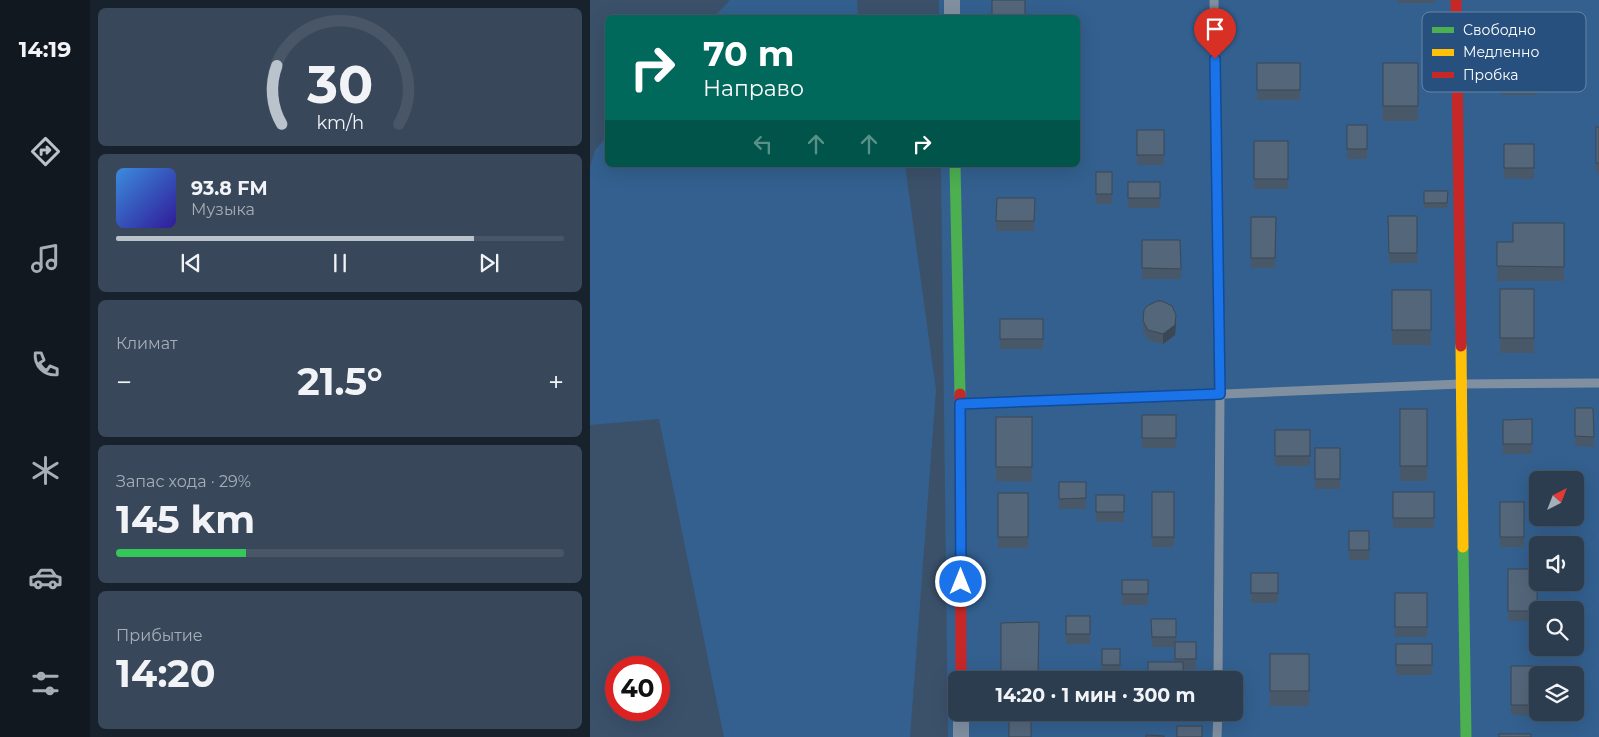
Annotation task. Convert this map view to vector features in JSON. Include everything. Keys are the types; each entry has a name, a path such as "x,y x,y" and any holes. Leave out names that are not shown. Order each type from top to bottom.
{"street":[{"path":"952,0 952,15"},
{"path":"1457,92 1466,737"},
{"path":"955,167 960,404 961,671"},
{"path":"961,721 961,737"}],"lane":[{"path":"1214,0 1220,394 1218,671"},
{"path":"960,404 1460,384 1599,383"},
{"path":"1217,737 1218,721"}],"shaded area":[{"path":"730,0 857,0 858,15 716,15"},
{"path":"939,0 1599,0 1599,737 948,737 941,167 1080,167 1080,15 939,15"},
{"path":"605,139 605,167 905,167 936,390 910,737 724,737 659,419 590,425 590,167 595,150"}],"building":[{"path":"992,0 1025,0 1025,15 992,15"},
{"path":"1257,63 1300,63 1300,90 1257,90"},
{"path":"1383,63 1418,63 1418,106 1383,106"},
{"path":"1347,125 1367,125 1367,149 1347,149"},
{"path":"1596,127 1599,127 1599,163 1596,163"},
{"path":"1137,130 1164,130 1164,155 1137,155"},
{"path":"1254,141 1288,141 1288,179 1254,179"},
{"path":"1504,144 1534,144 1534,168 1504,168"},
{"path":"1096,172 1112,172 1112,194 1096,194"},
{"path":"1128,182 1160,182 1160,198 1128,198"},
{"path":"1424,191 1448,191 1447,203 1424,203"},
{"path":"997,198 1035,198 1034,221 996,221"},
{"path":"1388,216 1417,216 1417,253 1389,253"},
{"path":"1251,217 1276,217 1275,258 1251,258"},
{"path":"1513,223 1564,223 1564,267 1497,266 1497,242 1513,242"},
{"path":"1142,240 1180,240 1181,269 1142,268"},
{"path":"1500,289 1534,289 1534,338 1500,338"},
{"path":"1392,290 1431,290 1431,330 1392,330"},
{"path":"1157,301 1162,301 1172,306 1176,315 1175,325 1163,334 1148,330 1143,321 1144,310 1147,306"},
{"path":"1000,319 1043,319 1043,339 1000,339"},
{"path":"1575,408 1593,408 1594,437 1575,436"},
{"path":"1400,409 1427,409 1427,466 1400,466"},
{"path":"1142,415 1176,415 1176,438 1142,438"},
{"path":"996,417 1032,417 1032,467 996,467"},
{"path":"1532,419 1532,444 1503,444 1503,420"},
{"path":"1275,430 1310,430 1310,456 1275,456"},
{"path":"1315,448 1340,448 1340,479 1315,479"},
{"path":"1059,482 1086,482 1086,498 1059,499"},
{"path":"1152,492 1174,492 1174,537 1152,537"},
{"path":"1393,492 1434,492 1434,518 1393,518"},
{"path":"998,493 1028,493 1028,537 998,537"},
{"path":"1096,495 1124,495 1124,512 1096,512"},
{"path":"1500,502 1524,502 1524,537 1500,537"},
{"path":"1349,531 1369,531 1369,550 1349,550"},
{"path":"1508,569 1529,569 1529,591 1537,591 1537,601 1529,601 1529,611 1508,611"},
{"path":"1251,573 1278,573 1278,593 1251,593"},
{"path":"1122,580 1148,580 1148,594 1122,594"},
{"path":"1395,593 1427,593 1427,627 1395,627"},
{"path":"1066,616 1090,616 1090,634 1066,634"},
{"path":"1151,619 1176,619 1176,637 1152,637"},
{"path":"1039,622 1038,671 1001,671 1001,623"},
{"path":"1175,642 1196,642 1196,659 1175,659"},
{"path":"1396,644 1432,644 1432,665 1396,665"},
{"path":"1102,649 1120,649 1120,665 1102,665"},
{"path":"1270,654 1309,654 1309,691 1270,691"},
{"path":"1148,662 1183,662 1183,671 1148,671"},
{"path":"1511,666 1529,666 1529,705 1511,705"},
{"path":"1009,721 1031,721 1031,737 1009,737"},
{"path":"1177,726 1202,726 1202,737 1177,737"},
{"path":"1499,734 1531,734 1531,737 1499,737"},
{"path":"1146,735 1164,736 1164,737 1146,737"}],"traffic: fast":[{"path":"955,167 960,394"},
{"path":"1463,547 1466,737"}],"traffic: slow":[{"path":"1461,346 1463,547"}],"traffic: jam":[{"path":"1456,0 1456,12"},
{"path":"1457,92 1461,346"},
{"path":"960,394 961,671"}],"route":[{"path":"961,582 960,404 1220,394 1215,59"}]}
